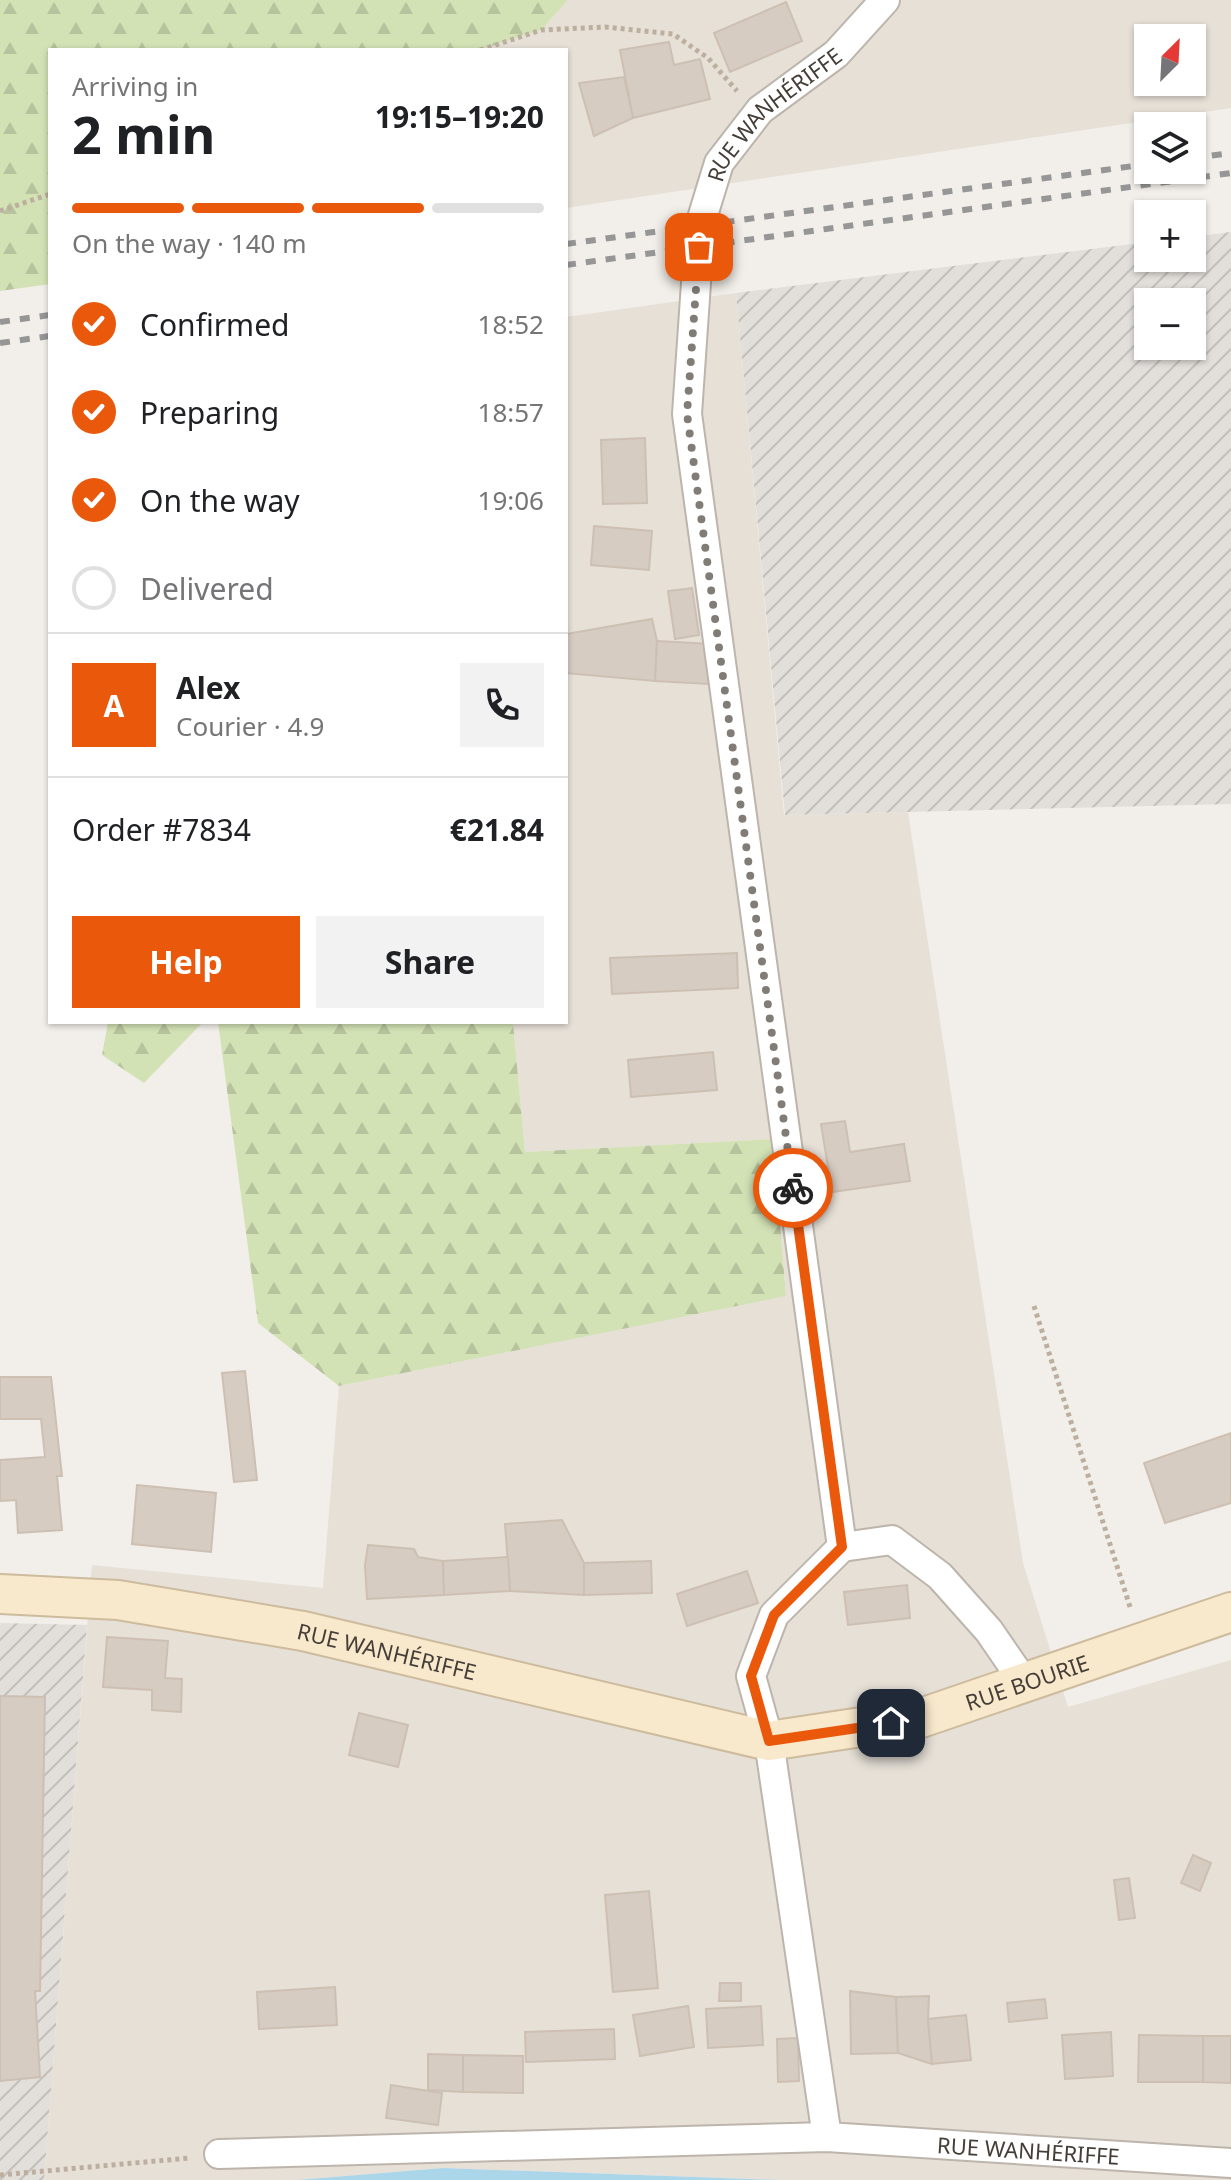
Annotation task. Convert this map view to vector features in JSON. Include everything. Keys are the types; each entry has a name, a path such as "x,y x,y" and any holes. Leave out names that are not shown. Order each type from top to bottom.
{"main road":[{"name":"RUE WANHÉRIFFE","path":"0,1594 118,1600 303,1631 769,1741"},
{"name":"RUE BOURIE","path":"769,1741 921,1718 1231,1612"}],"street":[{"name":"RUE WANHÉRIFFE","path":"842,1547 687,414 700,225 719,163 760,110 836,54 885,0"},
{"path":"827,2137 769,1741 751,1676 774,1615 842,1547 892,1540 940,1576 989,1631 1024,1682"},
{"name":"RUE WANHÉRIFFE","path":"219,2154 827,2137 1231,2163"}],"path":[{"path":"486,48 541,30 605,27 673,34 708,58 734,89 760,110"},
{"path":"0,211 48,195"},
{"path":"1034,1306 1140,1641"},
{"path":"0,2175 183,2160 219,2154"}],"shaded area":[{"path":"568,0 1231,0 1231,108 1204,112 1134,112 1134,123 568,208 568,48 486,48 541,30"},
{"path":"1231,232 1231,804 785,815 736,293 1134,244 1134,272 1206,272 1206,235"},
{"path":"736,293 784,815 908,812 1023,1563 1068,1707 1231,1660 1231,2180 781,2180 443,2168 297,2180 44,2180 92,1565 323,1588 339,1386 786,1295 773,1139 525,1152 513,1024 568,1024 568,317"},
{"path":"0,1623 87,1625 44,2180 0,2180"}],"green space":[{"path":"0,0 568,0 541,30 486,48 48,48 48,284 0,291"},
{"path":"108,1024 201,1024 144,1083 102,1055"},
{"path":"218,1024 513,1024 525,1152 773,1139 786,1296 339,1386 258,1323"}],"water":[{"path":"443,2168 781,2180 297,2180"}],"building":[{"path":"786,2 802,41 730,72 714,33"},
{"path":"669,42 674,65 700,59 710,99 633,118 620,50"},
{"path":"624,77 633,118 594,136 579,83"},
{"path":"645,438 647,503 603,504 601,440"},
{"path":"594,526 652,531 649,570 591,565"},
{"path":"692,588 699,635 675,639 668,591"},
{"path":"652,619 657,641 655,681 568,673 568,634"},
{"path":"657,641 711,644 709,684 655,681"},
{"path":"737,953 738,988 612,994 610,958"},
{"path":"713,1052 717,1090 631,1097 628,1060"},
{"path":"845,1121 850,1152 904,1144 910,1181 832,1192 821,1124"},
{"path":"245,1371 257,1480 234,1482 222,1373"},
{"path":"0,1377 51,1377 62,1476 57,1476 62,1530 18,1533 16,1500 0,1501 0,1460 45,1457 41,1419 0,1419"},
{"path":"1231,1433 1231,1503 1165,1523 1144,1463"},
{"path":"137,1485 216,1493 211,1552 132,1544"},
{"path":"562,1520 584,1563 584,1595 510,1591 505,1524"},
{"path":"368,1545 414,1549 418,1557 443,1561 444,1595 367,1599 365,1565"},
{"path":"508,1557 510,1591 444,1595 443,1561"},
{"path":"651,1561 652,1593 584,1595 584,1563"},
{"path":"747,1571 758,1603 687,1626 677,1594"},
{"path":"907,1585 910,1618 848,1625 844,1592"},
{"path":"107,1637 168,1641 165,1678 182,1679 181,1712 152,1710 152,1690 103,1687"},
{"path":"0,1696 45,1697 40,1991 35,1991 40,2077 0,2081"},
{"path":"359,1713 408,1725 398,1767 349,1755"},
{"path":"1193,1855 1211,1863 1200,1891 1181,1883"},
{"path":"1129,1878 1135,1918 1119,1920 1114,1880"},
{"path":"649,1891 658,1988 613,1992 605,1895"},
{"path":"720,1983 741,1983 741,2001 719,2001"},
{"path":"335,1987 337,2025 259,2029 257,1992"},
{"path":"850,1991 896,1997 898,2053 851,2054"},
{"path":"929,1996 932,2064 898,2053 896,1997"},
{"path":"1045,1999 1047,2018 1009,2022 1007,2003"},
{"path":"688,2006 694,2047 640,2056 633,2015"},
{"path":"761,2006 763,2045 708,2048 706,2009"},
{"path":"966,2015 971,2060 932,2064 928,2019"},
{"path":"614,2029 615,2059 526,2062 525,2032"},
{"path":"1111,2032 1113,2076 1065,2079 1062,2035"},
{"path":"1139,2035 1203,2036 1203,2082 1138,2082"},
{"path":"1203,2036 1231,2036 1231,2083 1203,2082"},
{"path":"798,2038 799,2081 778,2082 777,2039"},
{"path":"428,2054 463,2055 463,2092 428,2090"},
{"path":"463,2055 523,2056 523,2093 463,2092"},
{"path":"391,2085 442,2093 438,2125 386,2118"}],"railway":[{"path":"1206,156 1231,153"},
{"path":"568,244 1134,166"},
{"path":"568,265 1231,173"},
{"path":"0,322 48,315"},
{"path":"0,343 48,336"}],"way so far":[{"path":"699,247 687,414 793,1188"}],"route":[{"path":"793,1188 842,1547 774,1615 751,1676 769,1741 891,1723"}]}
